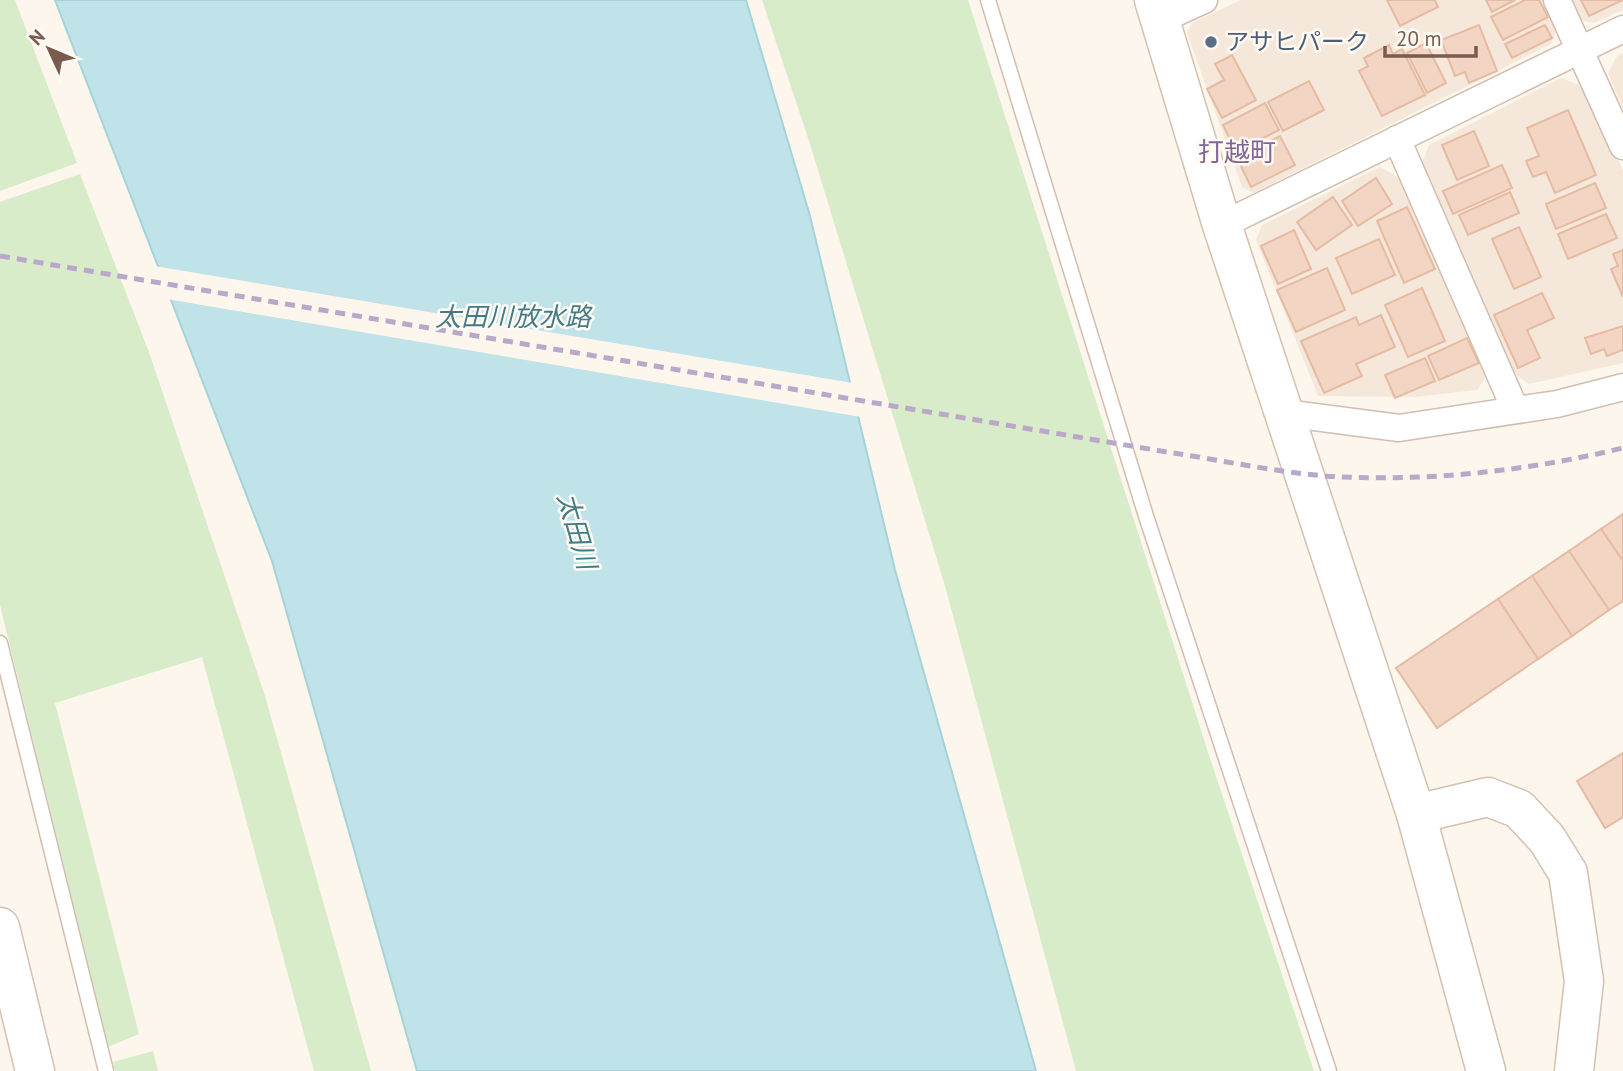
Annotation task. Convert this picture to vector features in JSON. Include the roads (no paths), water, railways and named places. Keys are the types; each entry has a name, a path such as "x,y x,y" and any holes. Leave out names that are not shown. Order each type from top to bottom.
{"street":[{"path":"1204,0 1157,10 1222,225 1416,814 1486,1071"},
{"path":"1557,0 1623,146"},
{"path":"1222,225 1623,29"},
{"path":"1396,139 1515,409"},
{"path":"1284,413 1399,428 1557,404 1623,387"},
{"path":"1416,814 1488,797 1520,809 1547,839 1568,873 1584,981 1574,1071"},
{"path":"0,927 35,1071"}],"lane":[{"path":"988,0 1146,516 1329,1071"},
{"path":"0,643 106,1071"}],"water":[{"name":"太田川放水路","path":"55,0 746,0 810,216 895,570 1036,1071 417,1071 272,561"}],"railway":[{"path":"0,256 1301,474 1378,478 1449,475 1519,468 1623,448"}],"place":[{"name":"アサヒパーク","path":"1211,42"}],"district":[{"name":"打越町","path":"1237,152"}],"water label":[{"name":"太田川","path":"577,531"}]}
